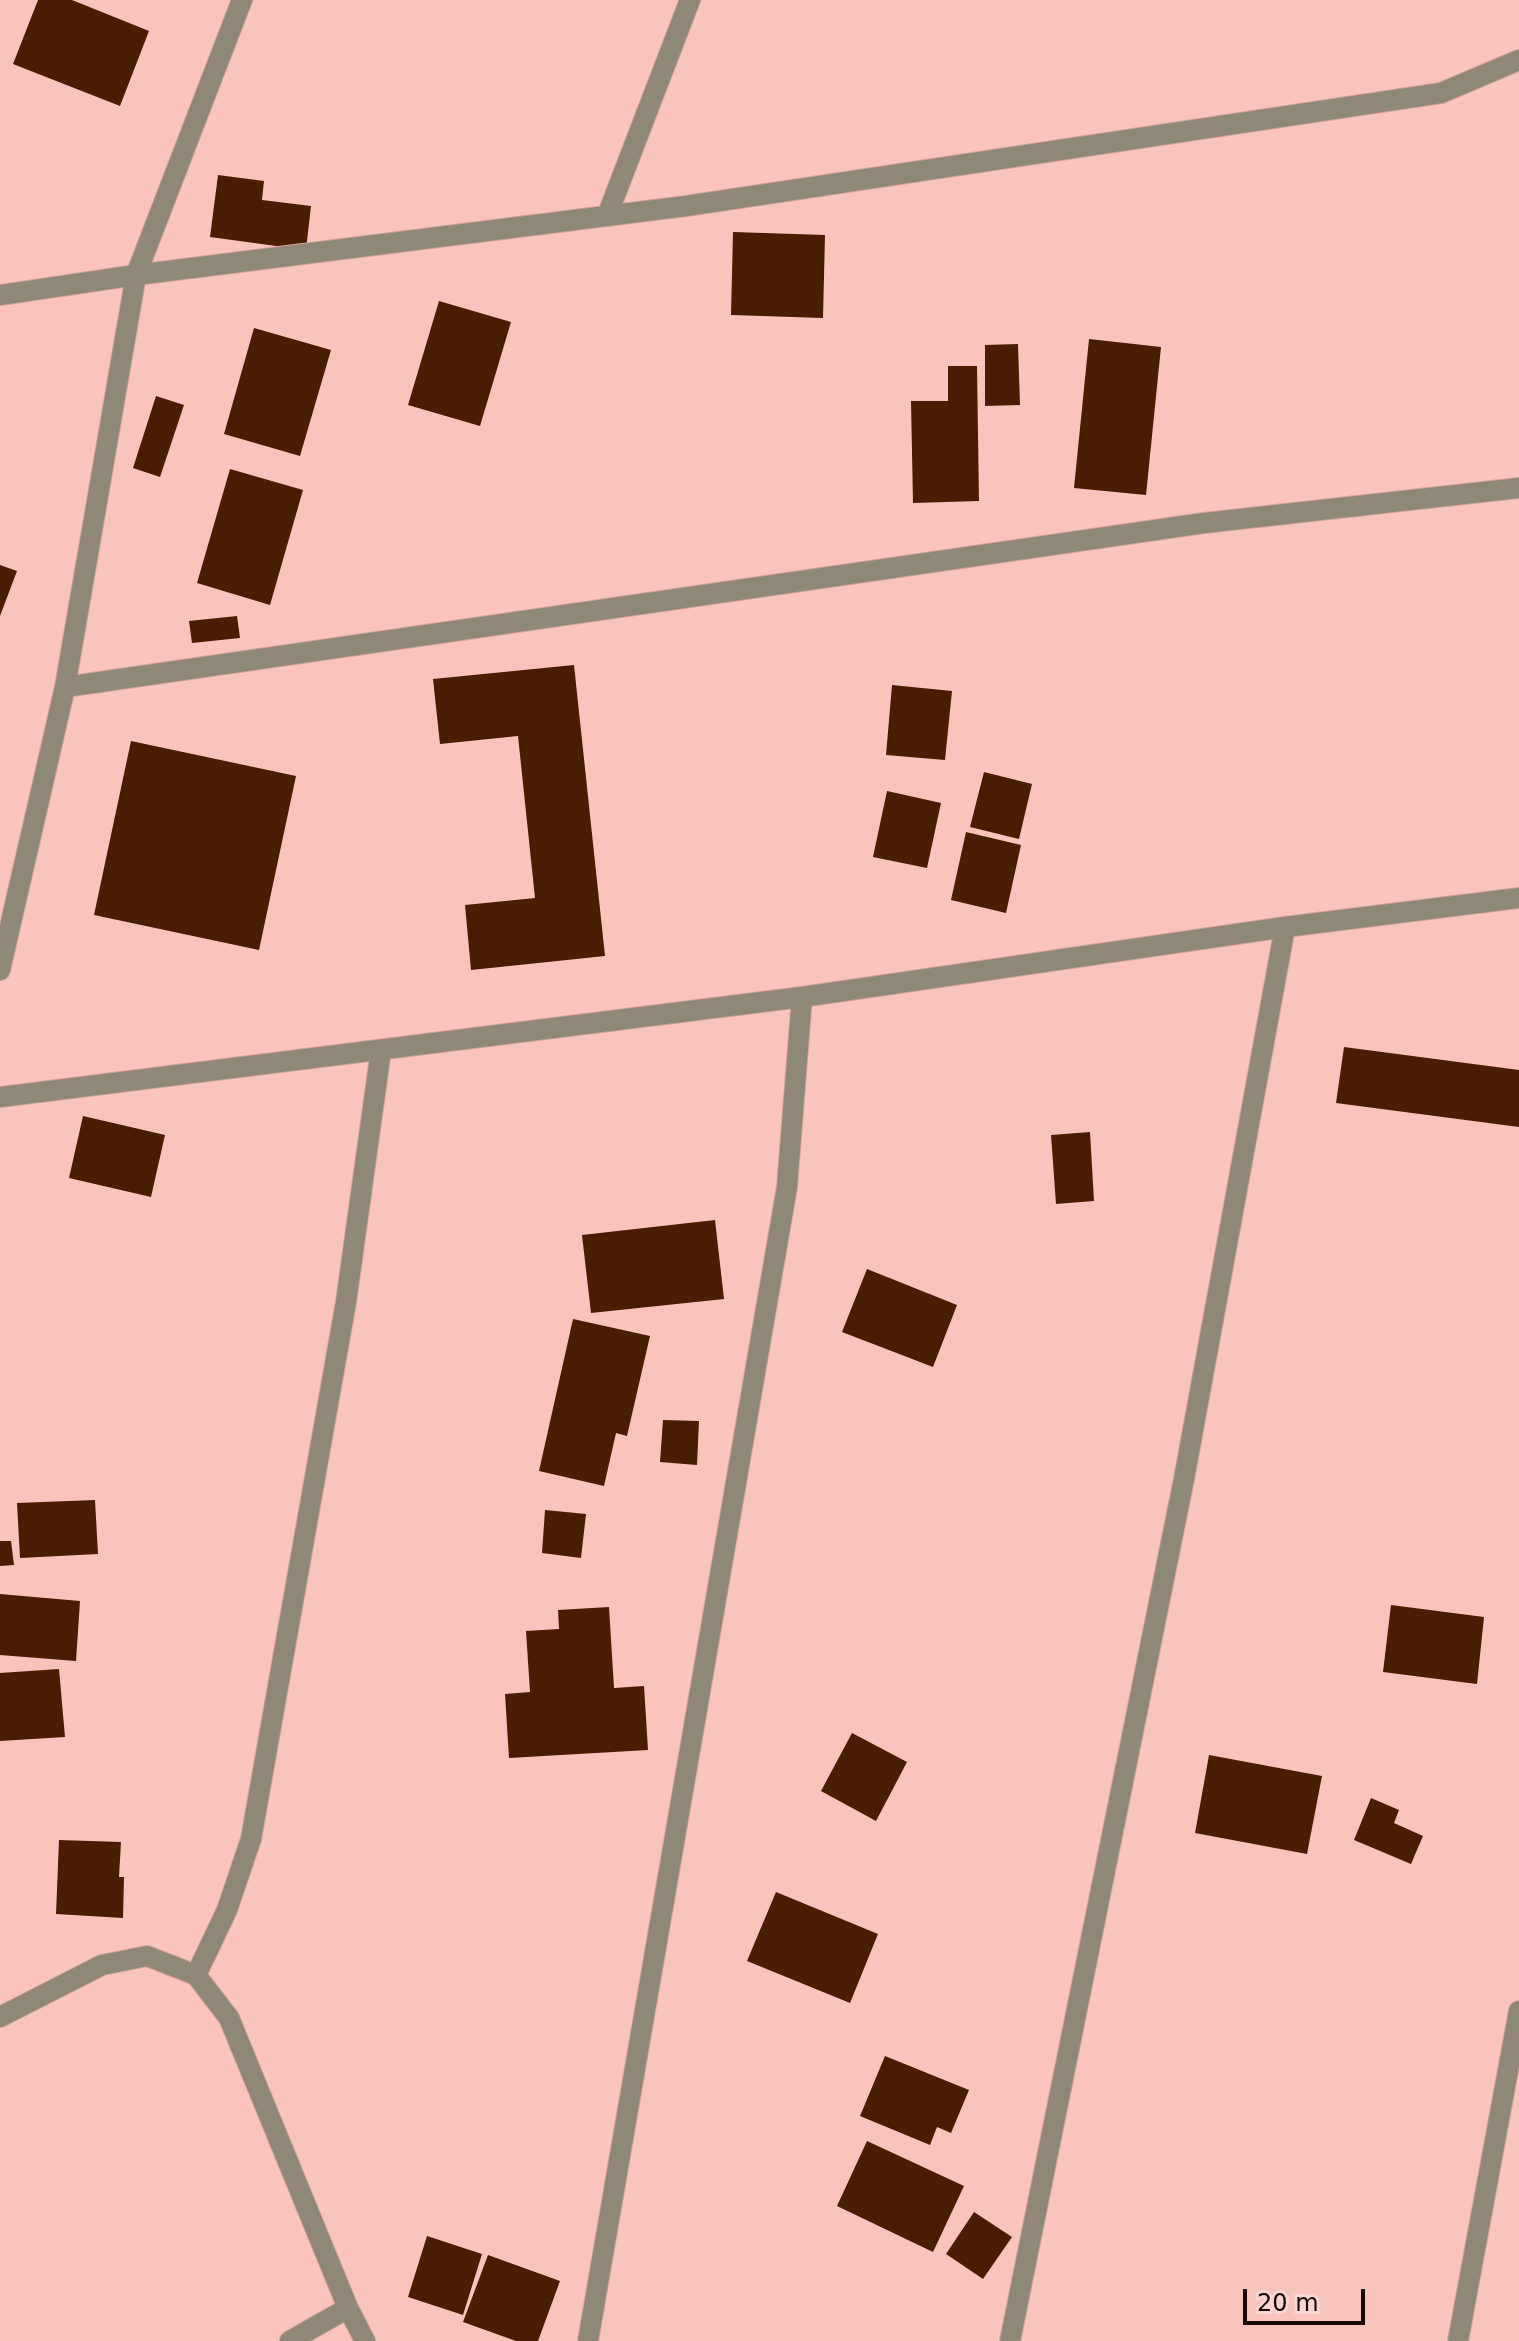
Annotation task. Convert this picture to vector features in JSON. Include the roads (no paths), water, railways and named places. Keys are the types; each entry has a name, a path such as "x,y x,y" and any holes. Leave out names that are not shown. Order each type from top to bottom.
{"street":[{"path":"0,970 65,687 136,275 242,0"},
{"path":"607,216 690,0"},
{"path":"0,295 607,216 1441,93 1519,60"},
{"path":"65,687 1204,523 1519,488"},
{"path":"0,1097 802,997 1285,927 1519,898"},
{"path":"1010,2341 1181,1495 1285,927"},
{"path":"588,2341 787,1187 802,997"},
{"path":"196,1975 227,1910 251,1839 346,1302 381,1050"},
{"path":"0,2017 102,1965 147,1956 196,1975 229,2018 348,2308 365,2341"},
{"path":"1458,2341 1519,2011"},
{"path":"290,2341 348,2308"}]}
